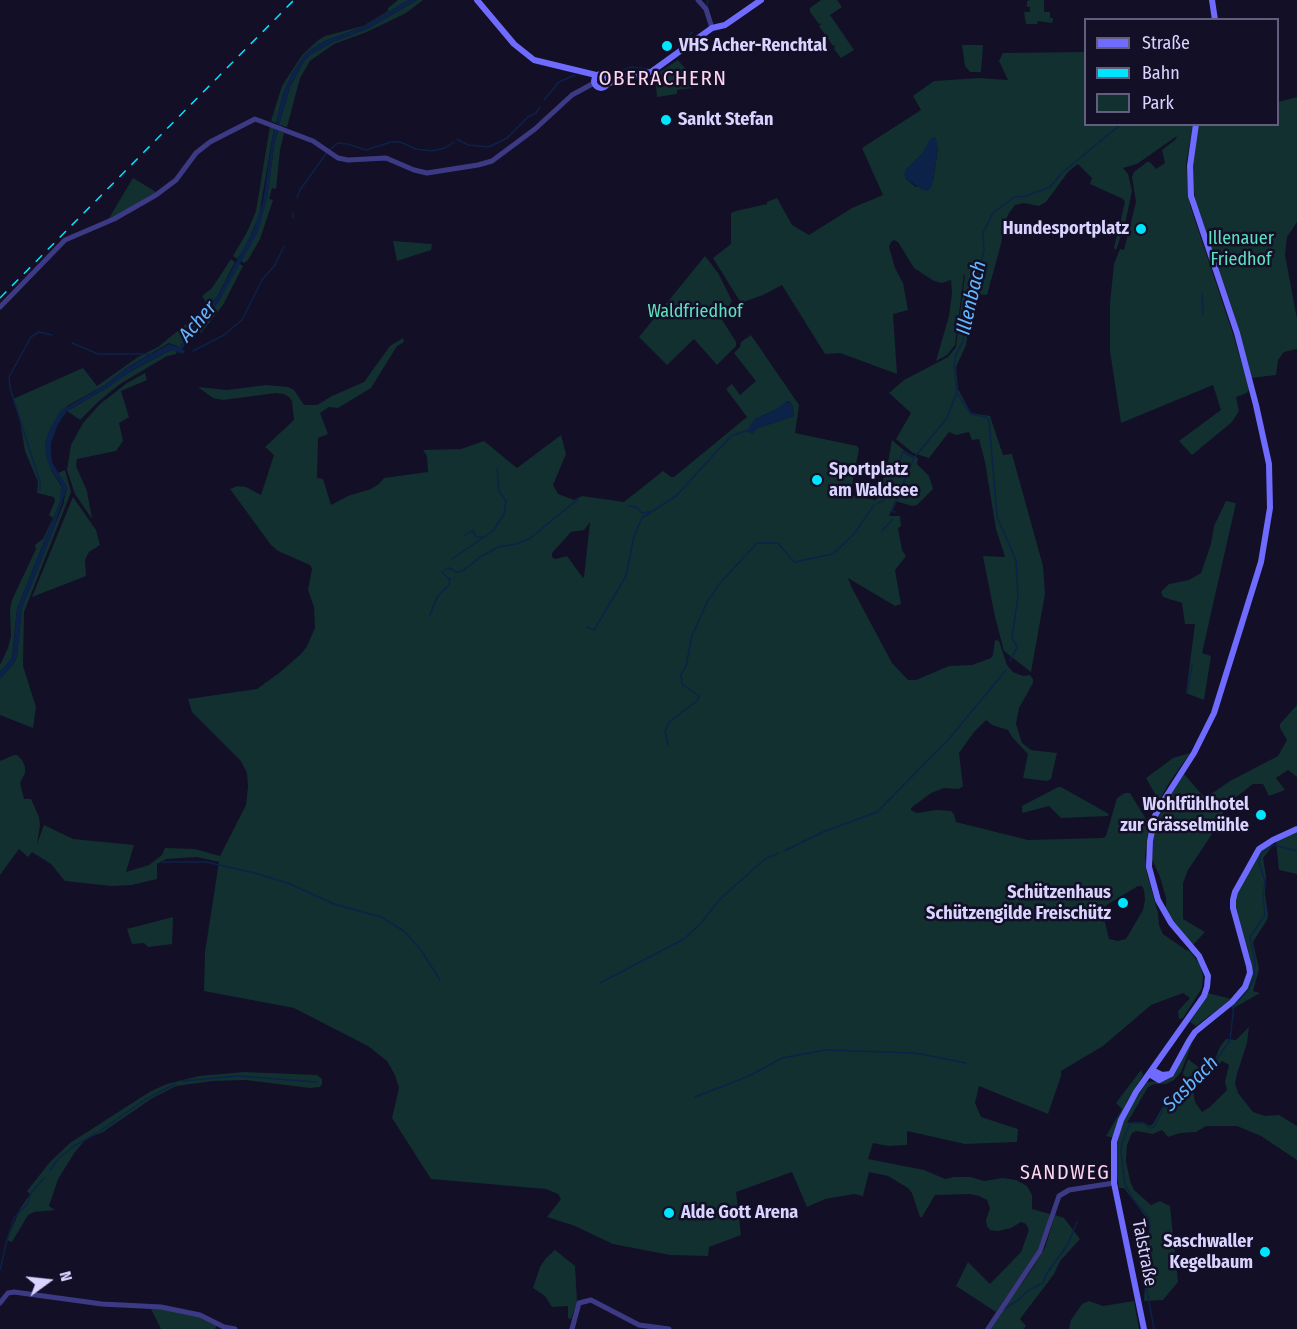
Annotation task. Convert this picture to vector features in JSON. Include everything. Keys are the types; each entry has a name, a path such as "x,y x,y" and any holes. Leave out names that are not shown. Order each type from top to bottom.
{"main road":[{"path":"477,0 514,44 534,60 593,80 603,88 610,81 651,72 712,28 725,25 761,0"},
{"path":"1212,0 1215,18"},
{"path":"593,80 602,74 610,81"},
{"name":"Talstraße","path":"1144,1329 1114,1183 1114,1142 1121,1120 1132,1099 1204,996 1208,976 1199,956 1171,923 1156,897 1149,867 1151,833 1155,816 1168,790 1194,753 1214,713 1261,562 1270,508 1269,464 1256,405 1237,333 1191,196 1190,166 1195,126"},
{"path":"1150,1072 1162,1075 1171,1074 1196,1032 1232,1002 1248,981 1250,973 1248,956 1233,908 1235,892 1259,849 1297,829"}],"street":[{"path":"698,0 705,8 712,28"},
{"path":"0,308 65,240 114,219 166,188 180,175 196,153 210,142 255,119 317,143 338,158 348,160 386,158 414,171 422,172 483,164 499,157 593,80"},
{"path":"988,1329 1040,1251 1059,1196 1069,1190 1114,1183"},
{"path":"0,1303 8,1293 14,1292 102,1304 145,1305 200,1315 224,1327 235,1329"},
{"path":"572,1329 579,1304 591,1300 639,1325 669,1329"}],"green space":[{"path":"398,0 409,0 363,27 325,41 306,53 293,72 283,94 276,123 271,121 282,86 302,55 325,36 363,26 388,11 388,8"},
{"path":"417,0 423,0 406,13 367,32 334,44 310,61 300,78 287,127 279,125 290,87 304,61 311,54 333,42 369,28"},
{"path":"821,0 837,0 842,7 830,15 854,50 841,58 834,49 835,45 833,46 819,26 822,23 819,24 810,12 810,8"},
{"path":"1044,0 1044,12 1050,12 1050,18 1053,18 1051,23 1038,21 1037,24 1026,24 1024,12 1030,12 1027,1"},
{"path":"962,45 983,45 981,72 970,72 965,66"},
{"path":"1084,52 1084,126 1193,126 1186,164 1190,205 1249,389 1247,393 1236,397 1239,411 1232,422 1192,455 1179,441 1221,410 1213,385 1121,423 1110,351 1110,303 1114,264 1120,249 1124,250 1136,202 1132,177 1134,172 1147,162 1150,162 1156,169 1165,163 1162,150 1177,136 1137,164 1123,168 1128,174 1132,191 1125,224 1116,250 1114,248 1125,202 1090,184 1092,178 1078,164 1068,172 1046,202 1039,206 1024,203 1015,205 1004,224 987,295 974,294 966,345 956,367 958,389 971,413 990,416 1003,455 1012,454 1043,566 1045,594 1031,672 1004,651 995,617 983,556 1005,557 996,529 979,439 972,440 969,432 956,435 949,432 929,458 913,453 896,439 911,413 889,393 904,380 948,357 956,347 965,274 955,345 947,355 936,361 949,316 951,280 942,283 934,281 914,268 898,242 894,240 891,242 889,247 895,268 903,283 908,310 893,314 897,374 840,353 825,354 782,285 741,303 713,258 731,244 731,213 736,211 767,204 777,198 792,225 809,235 852,208 883,195 862,148 921,110 913,96 934,81 980,78 1008,80 999,61 1003,53","holes":["926,147 938,148 933,181 916,187 906,179 905,171"]},
{"path":"678,60 688,72 693,88 677,90 677,94 657,97 655,75"},
{"name":"Illenauer Friedhof","path":"1297,97 1297,222 1287,237 1285,255 1297,319 1297,349 1284,352 1278,360 1276,375 1251,378 1232,308 1196,203 1191,171 1198,126 1279,126 1279,102"},
{"path":"270,126 274,128 259,216 246,246 237,259 233,256 256,211"},
{"path":"278,130 284,133 276,189 272,188 269,199 273,200 260,239 244,263 241,261 250,246 267,199"},
{"path":"133,178 156,192 108,220"},
{"path":"393,241 432,244 431,250 397,261"},
{"name":"Waldfriedhof","path":"705,256 718,273 732,301 721,318 736,342 736,346 717,365 694,339 667,365 639,337"},
{"path":"231,259 235,262 218,295 192,324 179,347 169,343 128,367 105,385 67,406 50,429 51,470 62,487 60,502 17,609 12,658 0,672 0,665 11,636 12,600 36,549 35,545 43,539 53,518 49,515 55,501 54,497 37,493 38,482 25,451 20,421 13,399 83,368 97,386 138,357 158,347 207,304 202,296 212,288"},
{"path":"239,263 243,266 223,305 201,333 196,329 219,301"},
{"path":"751,335 799,405 795,433 857,446 859,449 850,495 876,500 887,469 892,440 906,452 918,458 917,464 929,476 933,489 917,505 912,506 895,501 889,516 900,516 901,526 898,528 902,550 906,556 895,570 901,604 895,606 848,578 892,663 908,680 916,680 949,666 972,665 991,658 995,640 999,641 1007,665 1013,672 1023,676 1030,675 1033,679 1019,708 1016,724 1022,743 1031,750 1057,753 1051,779 1047,781 1023,778 1028,754 1008,730 992,725 986,720 959,753 963,786 959,789 944,788 931,793 911,810 917,813 936,810 951,811 956,822 1028,840 1103,838 1106,836 1117,798 1130,793 1149,824 1145,855 1159,925 1163,934 1190,951 1200,965 1203,976 1202,988 1183,1018 1179,1019 1178,1011 1190,998 1183,993 1151,1005 1103,1046 1061,1071 1048,1114 979,1086 975,1103 981,1117 1018,1129 1017,1142 965,1144 907,1131 907,1145 888,1146 873,1143 868,1159 924,1170 945,1179 971,1177 984,1181 1003,1178 1016,1180 1027,1186 1032,1195 1032,1209 1050,1214 1036,1253 996,1312 956,1286 968,1262 990,1284 1021,1252 1029,1230 1026,1224 1021,1222 1011,1228 990,1230 986,1220 990,1208 987,1200 979,1196 935,1195 920,1217 908,1188 888,1176 869,1172 863,1196 854,1194 825,1199 807,1207 792,1172 736,1192 741,1235 709,1247 708,1256 670,1255 613,1244 575,1226 547,1217 561,1199 558,1194 546,1189 431,1179 392,1118 399,1088 387,1061 368,1046 294,1008 204,991 205,952 219,862 197,857 166,859 157,864 157,879 132,885 111,886 65,881 51,864 32,852 28,857 19,849 0,875 0,761 14,755 22,760 25,767 20,783 24,799 31,799 39,817 37,844 44,825 73,839 134,845 126,872 149,865 162,855 165,848 195,849 220,856 246,805 247,773 241,761 192,712 188,699 257,689 302,653 315,628 314,607 308,590 312,569 310,565 278,551 271,545 230,489 238,486 246,487 261,495 274,455 265,447 294,420 292,401 284,394 276,393 223,400 213,398 198,387 227,390 266,385 288,387 294,390 304,405 317,405 364,382 390,346 403,338 404,342 397,346 371,388 338,408 329,407 320,413 328,434 318,438 317,478 323,479 331,505 348,496 371,489 384,478 428,472 427,456 423,450 461,449 484,441 517,468 561,435 566,454 553,485 558,494 574,500 582,496 624,502 663,471 674,477 747,417 726,389 732,384 740,395 756,381 734,353 740,347 741,342","holes":["788,401 792,404 794,416 755,429 755,419","590,522 583,578 567,556 555,559 552,553 571,532 584,530","1138,886 1142,886 1144,890 1143,910 1126,939 1118,941 1109,939 1103,914 1105,906"]},
{"path":"171,350 177,351 176,354 167,356 120,384 80,420 67,411 107,388 122,376"},
{"path":"145,373 147,380 121,391 129,417 119,423 123,441 116,451 77,459 76,466 87,491 92,519 75,494 67,470 71,445 83,423 100,404 127,383"},
{"path":"65,470 71,492 24,612 23,666 36,707 33,728 0,715 0,679 17,656 22,608 63,505 67,487 58,473"},
{"path":"73,497 96,530 100,545 89,552 85,560 86,576 32,597"},
{"path":"1226,501 1236,503 1202,653 1211,656 1204,700 1186,693 1195,624 1185,624 1182,603 1163,597 1161,592 1169,584 1189,580 1201,573 1211,544 1214,526"},
{"path":"1297,705 1297,777 1288,770 1276,778 1285,790 1269,796 1263,784 1253,784 1226,805 1218,825 1188,870 1183,883 1183,919 1205,932 1193,945 1172,921 1166,910 1166,898 1152,859 1154,831 1163,805 1184,774 1205,798 1230,781 1278,756 1287,740 1280,724"},
{"path":"1190,753 1159,801 1146,778 1173,758"},
{"path":"1058,787 1109,814 1108,816 1061,818 1049,806 1022,813 1022,806"},
{"path":"1297,831 1297,874 1279,870 1276,841"},
{"path":"1271,843 1271,848 1263,858 1268,915 1253,942 1259,969 1253,991 1260,993 1232,1009 1231,1006 1252,973 1251,960 1235,908 1236,893 1260,852"},
{"path":"173,917 172,944 148,947 144,943 132,944 127,929"},
{"path":"1208,993 1231,999 1196,1026 1190,1022"},
{"path":"1249,1027 1247,1043 1235,1083 1238,1093 1253,1112 1265,1116 1279,1115 1297,1126 1297,1160 1261,1136 1237,1126 1206,1126 1196,1132 1180,1133 1168,1137 1162,1130 1153,1134 1136,1131 1132,1133 1127,1145 1126,1161 1130,1181 1134,1190 1151,1205 1160,1201 1170,1206 1178,1282 1163,1300 1144,1301 1148,1220 1124,1188 1119,1188 1117,1178 1116,1151 1126,1113 1147,1082 1163,1081 1175,1074 1195,1035 1181,1072 1174,1080 1166,1084 1154,1084 1148,1087 1127,1123 1143,1122 1150,1126 1167,1099 1183,1093 1187,1084 1193,1090 1195,1102 1202,1112 1210,1107 1227,1090 1225,1082 1229,1065 1222,1061 1212,1073 1192,1083 1184,1078 1183,1073 1188,1059 1201,1069 1206,1069 1215,1059 1226,1039 1236,1040"},
{"path":"1141,1070 1143,1075 1127,1101 1114,1138 1106,1136 1122,1109 1116,1103"},
{"path":"244,1072 317,1075 322,1079 322,1084 320,1087 310,1088 246,1080 213,1081 176,1086 151,1099 103,1132 86,1139 58,1179 49,1206 55,1210 34,1212 28,1215 12,1242 7,1240 20,1209 30,1194 27,1191 50,1162 70,1143 151,1091 167,1084 199,1076"},
{"path":"1055,1215 1064,1218 1080,1239 1060,1261 1054,1274 1020,1319 1026,1326 1024,1329 989,1329 1045,1248"},
{"path":"555,1250 575,1266 577,1302 571,1319 568,1318 568,1306 552,1307 545,1296 533,1288 540,1267"},
{"path":"1089,1301 1103,1306 1134,1301 1139,1329 1069,1329 1071,1320 1082,1304"},
{"path":"150,1307 200,1316 217,1325 215,1329 161,1329"}],"water":[{"path":"409,0 417,0 369,28 333,42 311,54 304,61 290,87 279,125 276,123 283,94 293,72 306,53 325,41 363,27"},
{"name":"Acher","path":"274,128 278,130 267,199 258,232 219,301 182,349 185,351 183,354 171,350 133,370 67,411 58,424 51,443 52,462 67,487 52,534 22,608 17,656 0,679 0,672 12,658 17,609 60,502 61,484 51,470 46,456 45,442 50,429 60,411 105,385 128,367 169,344 178,347 182,344 193,324 218,295 254,229 263,201"},
{"path":"933,137 936,138 938,148 933,181 928,191 906,179 904,175"},
{"path":"786,401 792,404 794,416 756,429 753,434 748,432 755,419 777,409"}],"waterway":[{"path":"707,6 708,0"},
{"path":"681,45 692,32"},
{"path":"615,73 631,67 648,69"},
{"path":"544,100 559,82 575,75"},
{"path":"457,139 468,145 489,147 507,138 540,107"},
{"name":"Illenbach","path":"878,503 883,501 903,452 914,458 947,418 957,392 954,365 963,341 984,251 983,233 993,213 1014,197 1026,196 1050,187 1062,173 1119,126"},
{"path":"297,198 300,190 328,151 338,143 366,150 391,142 400,142 416,149 432,151 445,148 454,142"},
{"path":"293,213 293,218"},
{"name":"Acher","path":"193,351 224,335 242,320 262,280 275,265 284,246"},
{"path":"1202,294 1203,314"},
{"path":"40,490 40,482 10,388 9,377 31,337 39,332 52,335"},
{"path":"72,343 98,354 153,354"},
{"path":"957,393 971,414 986,417 989,420 997,517 1016,560 1018,597 1012,637 1017,647 1010,661"},
{"path":"587,627 594,630 626,576 634,536 642,518 676,496 731,436 748,430"},
{"path":"895,512 892,511 913,460"},
{"path":"452,559 493,531 504,514 506,501 499,491 497,468"},
{"path":"445,570 449,568 457,572 463,571 480,557 498,547 529,539 578,499"},
{"name":"Illenbach","path":"668,745 665,731 669,722 697,701 699,696 682,684 681,675 686,666 692,636 707,602 721,582 757,543 778,543 794,562 833,554 854,534 874,505"},
{"path":"629,506 636,507 642,513 650,512"},
{"path":"882,531 892,520"},
{"path":"464,536 473,530 476,537 483,537"},
{"path":"442,572 448,578"},
{"path":"430,615 437,597 449,585 450,579 448,578"},
{"path":"1187,693 1192,665"},
{"path":"784,851 823,832 877,812 948,740 1006,670"},
{"name":"Sasbach","path":"1154,1329 1146,1286 1151,1270 1148,1254 1149,1218 1133,1199 1125,1184 1122,1143 1131,1123 1143,1123 1150,1128 1154,1127 1168,1100 1185,1095 1192,1078 1199,1073 1208,1072 1230,1040 1234,1005 1249,989 1254,978 1255,960 1250,937 1265,915 1263,896 1265,881 1259,863 1261,854 1274,845 1297,851"},
{"path":"600,983 684,939 701,923 720,899 765,859 779,853"},
{"path":"162,862 206,862 255,873 290,884 334,904 381,917 404,931 421,950 440,980"},
{"path":"695,1097 749,1076 782,1058 825,1050 915,1053 966,1063"},
{"path":"183,1081 238,1076 317,1082"},
{"path":"50,1170 58,1159 74,1146 146,1099 175,1084"},
{"path":"0,1270 14,1218 27,1204 31,1193 44,1178"},
{"path":"1004,1309 1029,1290 1043,1283 1047,1273 1068,1244 1077,1222"}],"railway":[{"path":"0,298 294,0"}],"place":[{"name":"VHS Acher-Renchtal","path":"667,46"},
{"name":"Sankt Stefan","path":"666,120"},
{"name":"Hundesportplatz","path":"1141,229"},
{"name":"Sportplatz am Waldsee","path":"817,480"},
{"name":"Wohlfühlhotel zur Grässelmühle","path":"1261,815"},
{"name":"Schützenhaus Schützengilde Freischütz","path":"1123,903"},
{"name":"Alde Gott Arena","path":"669,1213"},
{"name":"Saschwaller Kegelbaum","path":"1265,1252"}],"district":[{"name":"OBERACHERN","path":"663,79"},
{"name":"SANDWEG","path":"1065,1173"}]}
